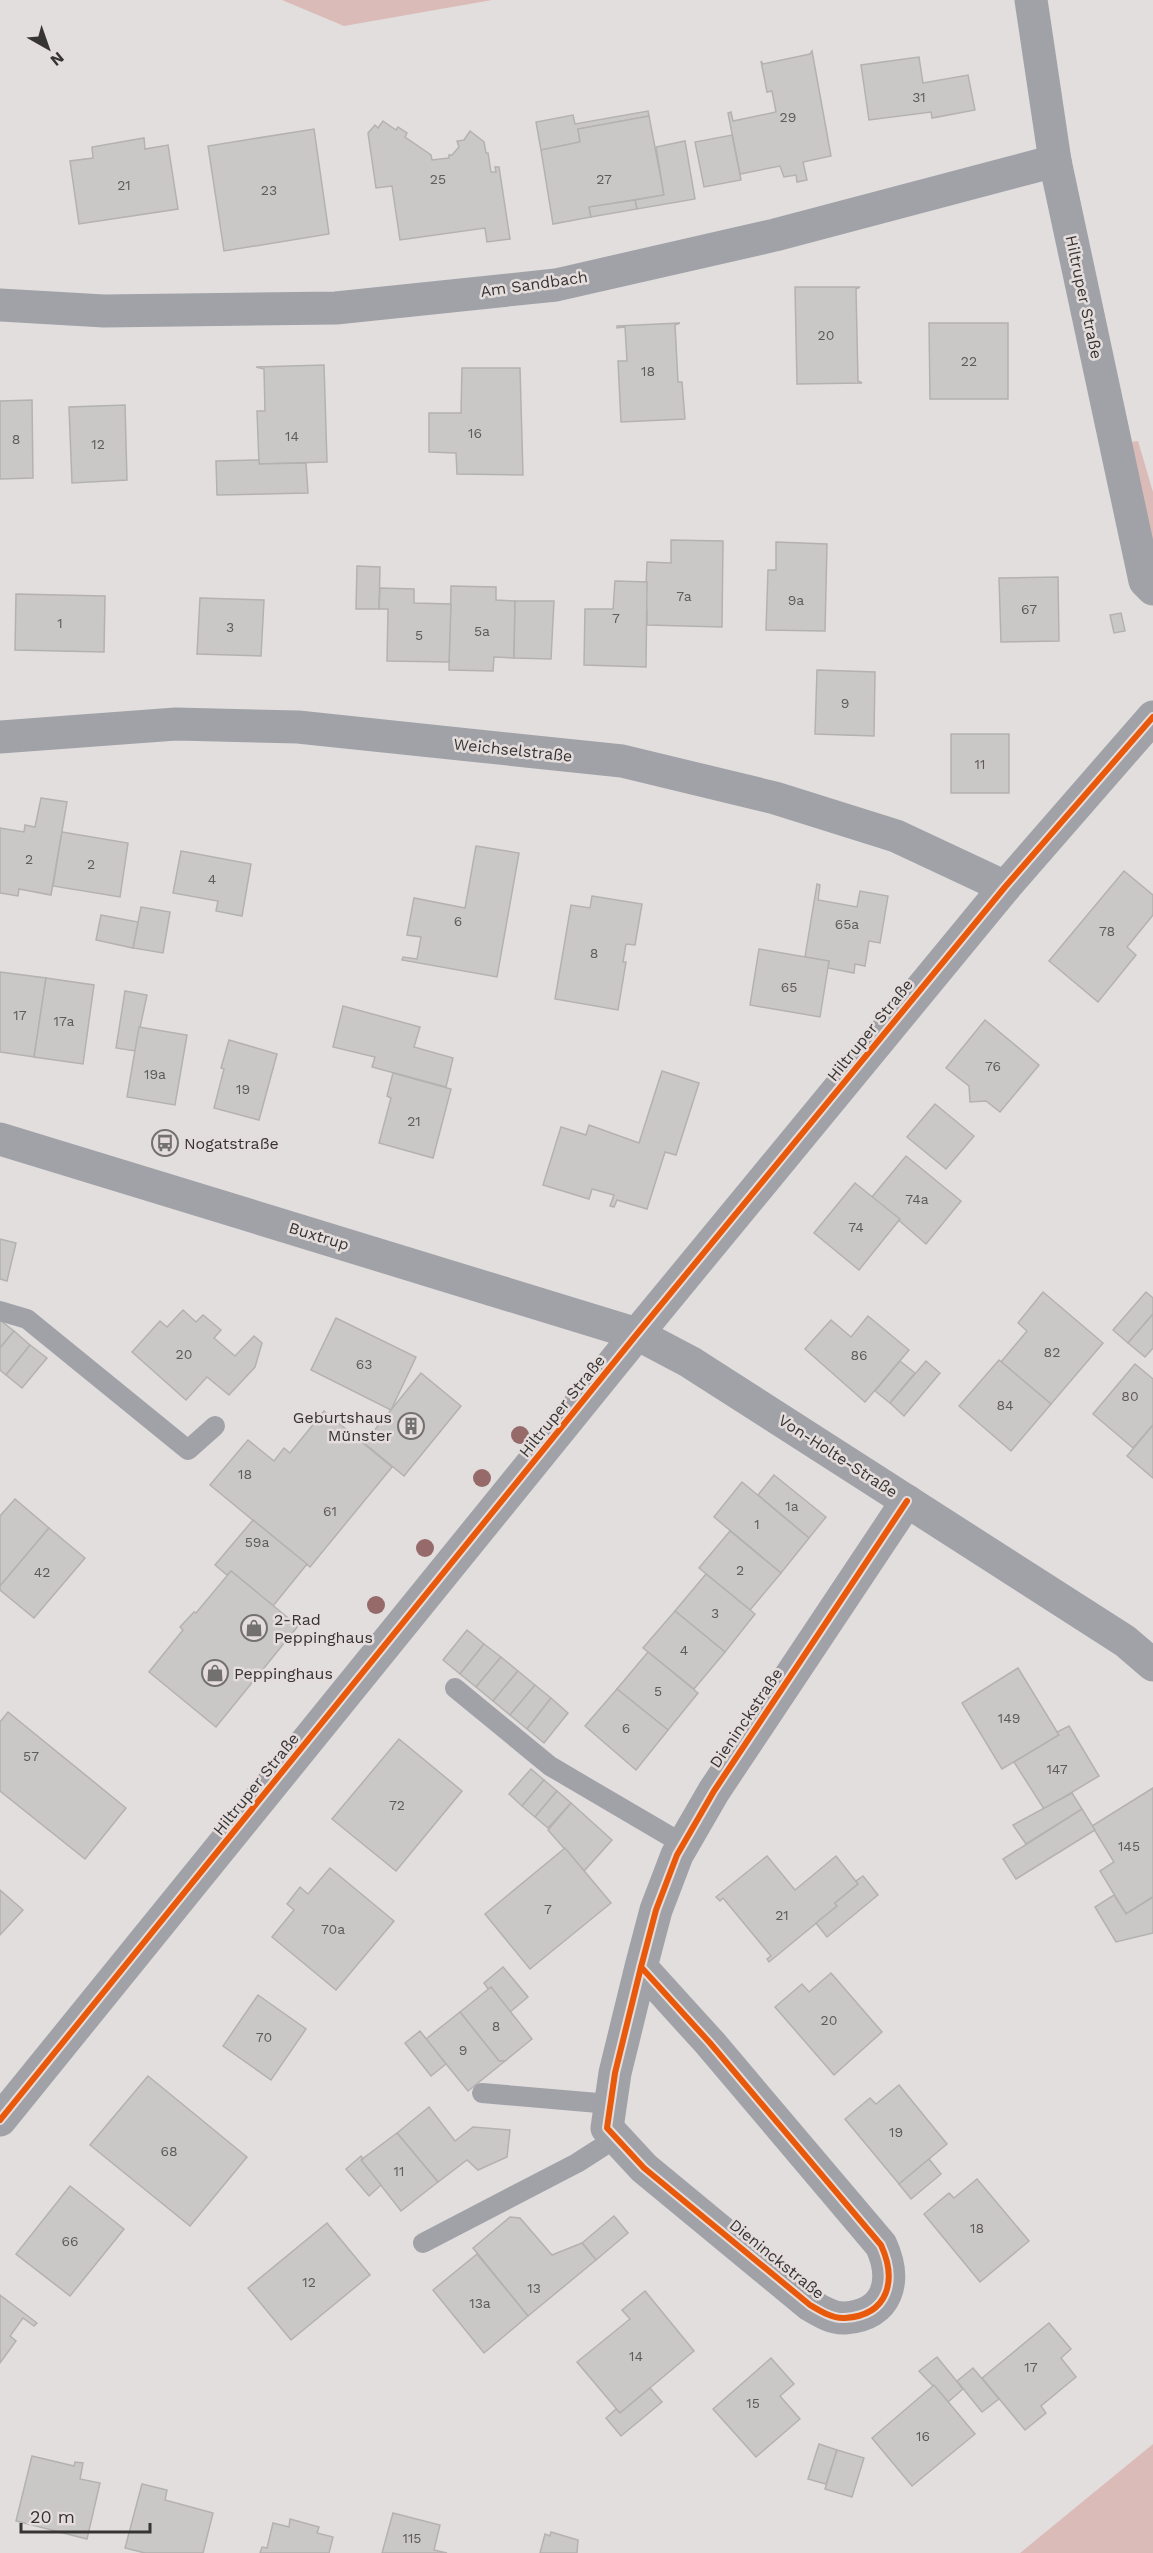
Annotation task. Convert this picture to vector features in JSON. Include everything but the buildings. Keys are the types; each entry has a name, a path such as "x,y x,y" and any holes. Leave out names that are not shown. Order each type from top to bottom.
{"street":[{"name":"Hiltruper Straße","path":"1031,0 1055,161 1145,581 1153,589"},
{"name":"Am Sandbach","path":"0,305 104,311 336,308 556,285 775,235 1055,161"},
{"name":"Hiltruper Straße","path":"0,2120 637,1334 1005,887 1153,717"},
{"name":"Weichselstraße","path":"0,737 176,724 298,727 622,761 775,798 896,836 1005,887"},
{"name":"Buxtrup","path":"0,1139 637,1334"},
{"name":"Von-Holte-Straße","path":"637,1334 690,1362 908,1501 1125,1641 1153,1665"},
{"name":"Dieninckstraße","path":"641,1967 710,2043 881,2245 889,2261 888,2288 884,2300 873,2311 845,2318 828,2315 810,2306 644,2168 607,2128 615,2073 641,1967 656,1910 683,1844 714,1791 908,1501"}],"lane":[{"path":"0,1311 27,1319 188,1450 215,1426"},
{"path":"455,1688 550,1766 683,1844"},
{"path":"482,2093 610,2104"},
{"path":"423,2242 577,2163 616,2138"}],"shaded area":[{"path":"282,0 492,0 344,26"},
{"path":"1138,441 1153,492 1153,562 1122,443"},
{"path":"1153,2444 1153,2553 1020,2553"}],"cycle path":[{"path":"0,2120 637,1334 1005,887 1153,717"},
{"path":"641,1967 710,2043 881,2245 886,2258 888,2283 886,2294 871,2310 860,2315 840,2318 810,2305 644,2168 607,2128 615,2073 641,1967 656,1910 677,1855 714,1791 907,1501"}],"place":[{"name":"Nogatstraße","path":"165,1143"},
{"name":"Geburtshaus Münster","path":"411,1426"},
{"name":"2-Rad Peppinghaus","path":"254,1628"},
{"name":"Peppinghaus","path":"215,1673"}]}
